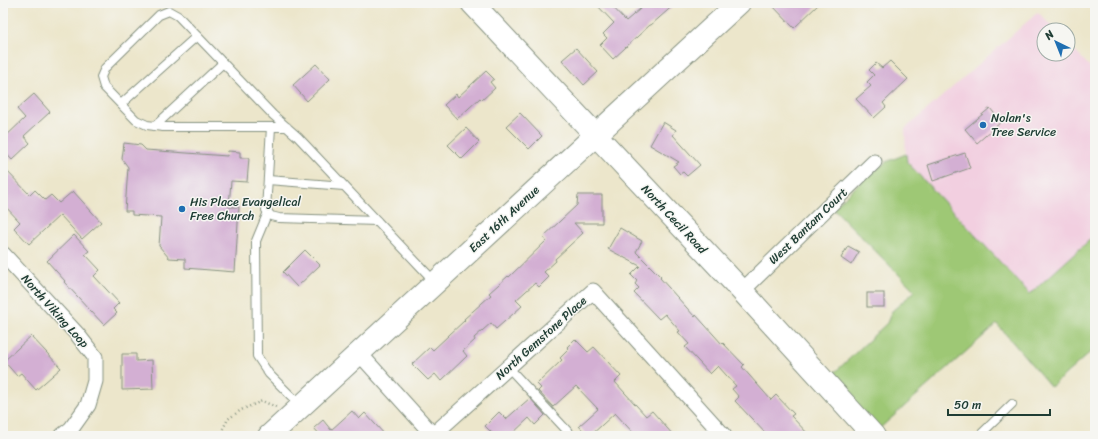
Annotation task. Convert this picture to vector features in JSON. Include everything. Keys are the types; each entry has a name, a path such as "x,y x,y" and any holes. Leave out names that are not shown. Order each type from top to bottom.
{"street":[{"name":"North Cecil Road","path":"472,3 742,291 874,436"},
{"name":"East 16th Avenue","path":"269,436 739,3"},
{"name":"West Bantam Court","path":"742,291 874,162"},
{"name":"North Viking Loop","path":"3,254 77,334 94,357 95,381 88,404 62,436"},
{"name":"North Gemstone Place","path":"433,435 593,291 724,436"},
{"path":"359,353 433,435"}],"lane":[{"path":"287,127 163,127 147,125 136,120 104,87 101,77 105,68 159,16 169,11 178,16 273,116 287,127 298,137 435,283"},
{"path":"121,104 196,36"},
{"path":"155,126 223,63"},
{"path":"271,127 266,210 271,216 278,218 377,221"},
{"path":"268,180 344,186"},
{"path":"268,212 256,241 257,356 297,410"},
{"path":"508,367 572,436"},
{"path":"979,436 1012,404"}],"path":[{"path":"219,436 228,419 241,410 262,401 297,410"}],"shaded area":[{"path":"1038,12 1047,22 1036,22 1036,62 1076,62 1076,52 1095,72 1095,235 1030,295 906,162 905,129"}],"green space":[{"path":"906,154 907,162 1030,294 1095,235 1095,348 1051,387 997,324 879,429 830,377 887,323 892,311 915,291 833,208 861,182 886,162"}],"building":[{"path":"595,3 609,3 626,21 647,3 676,3 613,59 600,45 607,38 603,34 614,23"},
{"path":"770,3 820,3 794,28"},
{"path":"576,48 598,72 584,85 562,60"},
{"path":"890,61 908,79 883,103 886,107 874,118 856,99 871,86 867,82 874,75 869,70 876,63 882,68"},
{"path":"316,64 330,79 307,101 293,85"},
{"path":"486,71 494,79 490,82 495,88 482,100 480,98 457,119 444,105 456,94 458,97"},
{"path":"34,94 50,112 24,136 30,143 12,160 3,150 3,139 25,118 17,109"},
{"name":"Nolan's Tree Service","path":"990,108 1001,122 977,143 965,129"},
{"path":"520,113 542,136 529,149 506,126"},
{"path":"663,122 676,130 673,135 700,165 687,176 683,172 680,174 673,166 679,162 650,145"},
{"path":"466,128 479,142 462,159 448,145"},
{"name":"His Place Evangelical Free Church","path":"124,143 141,145 146,150 227,156 228,151 240,152 240,158 249,158 247,182 231,181 229,207 239,207 235,272 185,268 185,259 169,258 159,246 161,217 132,215 132,211 125,211 128,167 122,159"},
{"path":"965,153 970,168 933,181 928,165"},
{"path":"3,167 30,195 35,190 45,200 51,195 59,203 73,191 101,222 82,239 60,215 29,244 14,228 20,222 3,204"},
{"path":"578,195 602,195 602,223 574,223 583,233 555,259 556,261 544,272 549,277 539,287 535,283 516,300 522,306 496,329 491,323 474,338 475,340 463,351 467,356 441,381 435,374 428,380 412,364 430,347 433,350 491,295 489,293 508,276 509,277 546,241 543,237 577,205"},
{"path":"620,228 642,241 636,252 661,277 660,278 695,317 696,315 722,344 723,343 744,365 742,367 771,400 776,395 794,414 791,416 810,436 768,436 735,401 739,397 732,389 736,386 718,366 710,374 685,347 689,344 665,314 659,319 634,293 639,288 635,284 637,281 631,275 640,266 608,249"},
{"path":"74,235 89,251 85,254 100,270 94,276 119,303 113,309 117,313 104,325 64,282 65,281 47,261"},
{"path":"848,246 859,252 851,265 841,258"},
{"path":"305,250 320,265 297,287 283,272"},
{"path":"867,293 884,293 884,307 867,307"},
{"path":"31,336 61,368 36,390 21,373 17,376 4,361"},
{"path":"575,339 588,352 594,347 621,376 615,382 646,416 652,411 674,436 636,436 615,413 590,436 588,436 579,426 598,409 576,386 553,407 538,391 541,388 537,384 562,360 560,358 569,349 567,347"},
{"path":"122,354 136,354 136,361 152,360 153,389 122,390"},
{"path":"530,398 545,415 535,425 529,418 510,436 495,436 485,426 499,412 506,419"},
{"path":"352,411 359,419 365,413 386,436 321,436 314,428 323,420 331,430"}],"place":[{"name":"Nolan's Tree Service","path":"983,125"},
{"name":"His Place Evangelical Free Church","path":"182,209"}]}
